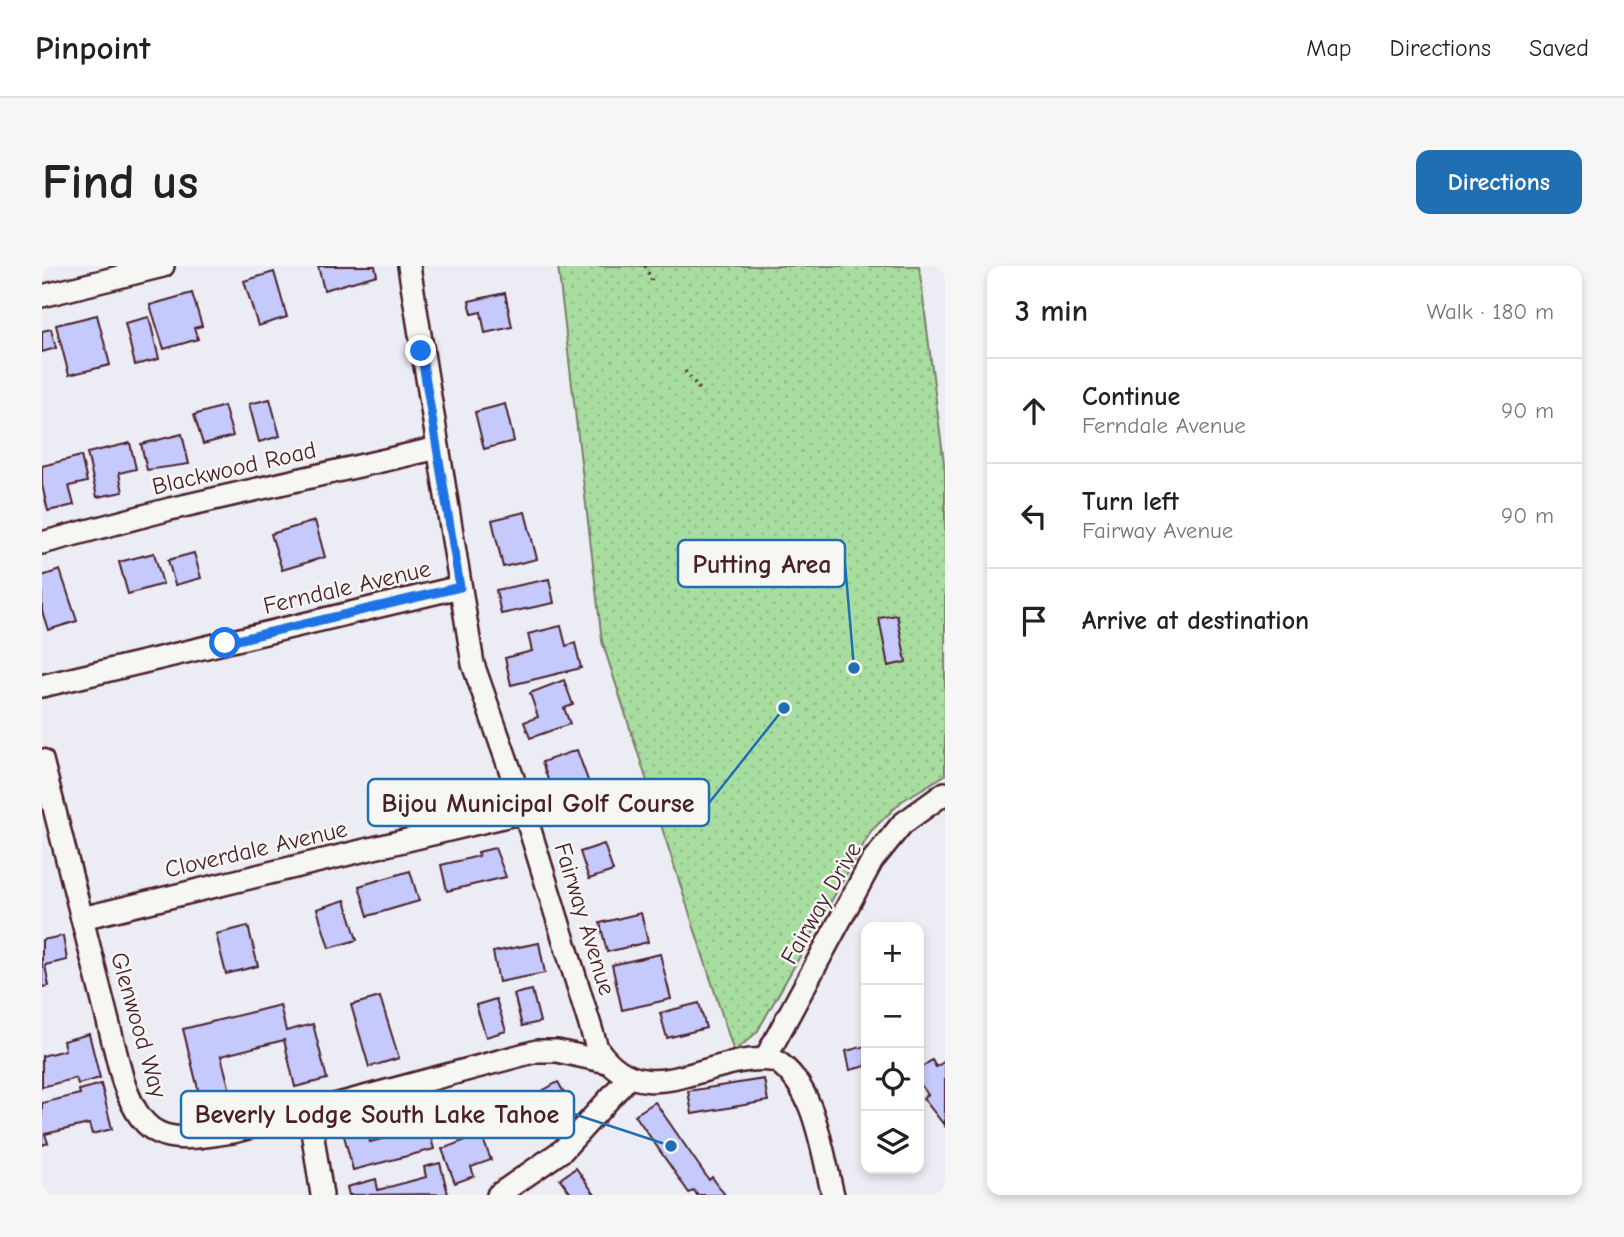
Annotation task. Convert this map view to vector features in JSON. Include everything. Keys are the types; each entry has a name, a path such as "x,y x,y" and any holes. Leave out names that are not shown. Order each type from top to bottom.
{"street":[{"path":"42,296 163,266"},
{"name":"Fairway Avenue","path":"409,266 460,587 481,694 524,812 597,1048 607,1062 629,1077 656,1082 765,1059"},
{"name":"Blackwood Road","path":"42,543 170,509 438,448"},
{"name":"Ferndale Avenue","path":"42,686 460,587"},
{"name":"Glenwood Way","path":"42,760 123,1081 132,1107 143,1124 158,1134 203,1137 537,1051 556,1051 607,1062"},
{"name":"Fairway Drive","path":"765,1059 872,861 916,811 945,793"},
{"name":"Cloverdale Avenue","path":"82,918 524,812"},
{"path":"765,1059 785,1067 800,1087 816,1127 833,1195"},
{"path":"498,1195 563,1150 629,1077"},
{"path":"309,1111 322,1195"}],"path":[{"path":"645,266 652,281"},
{"path":"685,371 703,393"}],"green space":[{"path":"558,266 919,266 945,471 945,775 902,801 871,831 757,1032 734,1052 602,641"}],"building":[{"path":"318,266 375,266 377,275 324,290"},
{"path":"274,272 287,317 258,326 244,281"},
{"path":"192,293 202,326 194,328 198,339 164,349 150,305"},
{"path":"505,293 512,327 485,333 481,312 472,314 469,301"},
{"path":"97,315 110,365 69,375 56,325"},
{"path":"149,317 159,359 135,365 125,323"},
{"path":"51,329 56,348 42,352 42,331"},
{"path":"270,399 280,436 259,442 249,404"},
{"path":"505,404 514,441 484,449 475,412"},
{"path":"224,406 233,436 203,444 194,415"},
{"path":"182,434 189,464 147,470 141,444"},
{"path":"130,443 136,469 119,473 123,492 97,497 87,453"},
{"path":"81,456 87,482 69,486 74,505 48,511 42,485 42,466"},
{"path":"525,512 537,559 503,567 492,520"},
{"path":"315,521 325,557 282,570 271,534"},
{"path":"154,553 163,584 128,594 119,562"},
{"path":"194,553 201,578 175,585 168,560"},
{"path":"60,570 77,621 48,630 42,611 42,576"},
{"path":"549,579 554,603 501,614 496,590"},
{"path":"897,615 906,662 888,666 879,618"},
{"path":"561,626 566,646 575,643 581,668 511,685 505,658 532,651 528,634"},
{"path":"564,680 573,705 564,708 570,724 530,738 524,722 538,717 530,693"},
{"path":"577,750 595,800 559,812 542,762"},
{"path":"604,844 613,871 589,879 580,852"},
{"path":"495,848 506,877 447,891 441,865 479,856 478,852"},
{"path":"410,871 419,901 368,916 359,886"},
{"path":"345,900 357,940 329,948 317,909"},
{"path":"641,913 648,942 607,952 600,923"},
{"path":"248,926 258,966 226,974 216,934"},
{"path":"63,936 67,960 45,965 49,986 42,987 42,940"},
{"path":"539,943 545,973 499,982 493,952"},
{"path":"660,954 671,999 622,1010 612,965"},
{"path":"532,990 540,1022 522,1026 514,994"},
{"path":"380,997 399,1058 369,1067 351,1005"},
{"path":"496,999 506,1031 486,1037 476,1005"},
{"path":"699,1003 706,1028 667,1038 660,1013"},
{"path":"280,1005 286,1031 313,1024 327,1079 295,1087 284,1040 221,1056 233,1102 203,1109 183,1029"},
{"path":"89,1034 100,1078 78,1084 76,1078 42,1087 42,1056 65,1050 63,1041"},
{"path":"861,1047 861,1067 850,1070 846,1051"},
{"path":"932,1060 936,1067 945,1061 945,1126 924,1099 928,1095 924,1089 924,1066"},
{"path":"764,1079 768,1101 692,1114 688,1091"},
{"path":"558,1082 570,1103 547,1116 535,1095"},
{"path":"101,1084 112,1129 92,1134 89,1124 45,1134 48,1143 42,1145 42,1103 80,1094 79,1090"},
{"path":"655,1102 709,1180 712,1177 725,1195 697,1195 694,1190 689,1193 635,1115"},
{"path":"365,1122 370,1142 428,1127 434,1149 353,1170 342,1128"},
{"path":"481,1134 491,1160 471,1167 474,1176 455,1183 442,1149"},
{"path":"440,1163 448,1194 349,1195 347,1187 376,1179 378,1190 426,1177 424,1167"},
{"path":"576,1168 595,1195 572,1195 560,1179"}],"place":[{"name":"Putting Area","path":"854,668"},
{"name":"Bijou Municipal Golf Course","path":"784,708"},
{"name":"Beverly Lodge South Lake Tahoe","path":"671,1146"}],"route":[{"path":"225,643 460,587 421,351"}]}
